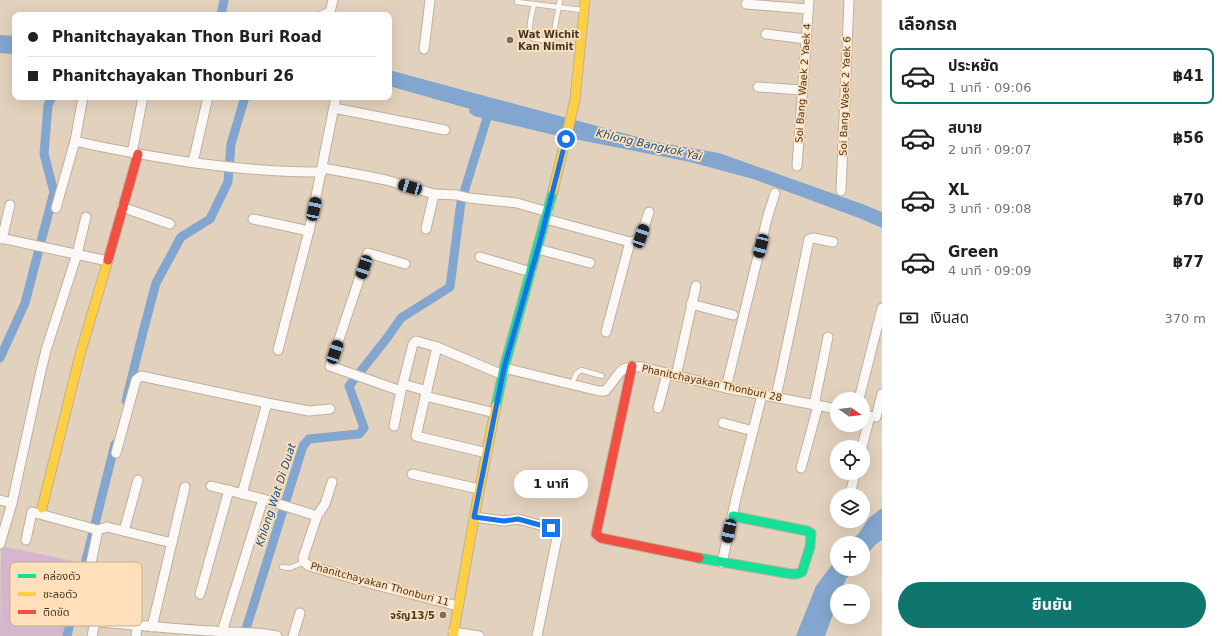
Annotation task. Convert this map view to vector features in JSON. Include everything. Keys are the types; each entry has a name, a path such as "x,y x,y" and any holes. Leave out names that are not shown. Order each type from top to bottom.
{"street":[{"path":"330,12 333,0"},
{"path":"424,49 430,0"},
{"path":"479,636 453,634 479,490 504,371 564,152 575,100 585,0"},
{"name":"Soi Bang Waek 2 Yaek 6","path":"841,191 849,0"},
{"path":"746,4 808,5"},
{"name":"Soi Bang Waek 2 Yaek 4","path":"796,166 808,5"},
{"path":"766,34 806,39"},
{"path":"758,86 802,90"},
{"path":"56,208 75,141 82,100"},
{"path":"42,508 81,351 108,261 122,207 135,154 143,100"},
{"path":"194,162 207,100"},
{"path":"278,350 309,231 335,100"},
{"path":"334,108 445,130"},
{"path":"75,141 135,154 243,169 303,173 322,170 356,174 386,180 434,194 457,195 469,198 517,203 547,216 630,242 638,240 641,236 649,212"},
{"path":"726,388 767,219 775,193"},
{"path":"426,229 434,194"},
{"path":"10,205 1,238 108,261"},
{"path":"122,207 170,224"},
{"path":"0,544 12,503 46,350 77,254 86,217"},
{"path":"253,219 309,231"},
{"path":"776,397 794,317 809,239 813,238 833,242"},
{"path":"606,332 630,242"},
{"path":"538,249 590,263"},
{"path":"405,264 368,253 330,366 364,377 495,413"},
{"path":"480,257 531,272"},
{"path":"658,408 672,375 696,286"},
{"path":"691,304 733,315"},
{"path":"862,392 882,308"},
{"path":"801,468 816,405 828,337"},
{"name":"Phanitchayakan Thonburi 28","path":"402,387 413,344 416,341 504,371 572,384 599,391 606,391 619,373 625,368 632,366 642,367 726,388 830,408"},
{"path":"436,347 416,436 487,453"},
{"path":"632,366 596,534 601,538 722,563 791,574 802,572 812,538 811,533 732,516"},
{"path":"116,453 136,380 141,376 309,411 330,409"},
{"path":"394,426 402,387"},
{"path":"864,440 882,394"},
{"path":"722,563 762,395"},
{"path":"242,494 267,403"},
{"path":"723,423 753,431"},
{"path":"412,474 479,490"},
{"path":"124,531 138,480"},
{"name":"Phanitchayakan Thonburi 11","path":"332,482 326,504 317,516 303,558 304,562 309,566 363,582 458,606"},
{"path":"152,627 185,486"},
{"path":"211,486 288,506 317,516"},
{"path":"200,594 229,490"},
{"path":"222,632 263,499"},
{"path":"0,500 12,503"},
{"path":"26,540 32,512 94,529 107,527 172,543"},
{"path":"474,517 504,521 518,519 551,528"},
{"path":"89,562 94,529"},
{"path":"537,636 557,538"},
{"path":"293,636 300,613"},
{"path":"92,636 94,626"},
{"path":"136,636 138,626 152,627 181,633 263,633 277,636"}],"lane":[{"path":"534,4 530,34 532,38 549,41 552,40 553,37 560,0"},
{"path":"516,2 584,10"},
{"path":"572,384 576,374 581,370 602,376"},
{"path":"282,568 290,568 304,562"}],"shaded area":[{"path":"1,546 78,562 10,562 10,626 67,626 65,636 0,636"}],"water":[{"path":"0,35 12,36 12,54 0,53"},
{"name":"Khlong Bangkok Yai","path":"392,71 656,142 719,153 882,212 882,228 753,179 690,162 554,135 474,116 469,112 470,109 392,87"},
{"path":"882,508 882,540 870,551 870,536 856,536 862,528 870,528 870,517"},
{"path":"830,567 830,576 849,576 844,584 830,584 830,622 825,636 796,636 816,586"}],"waterway":[{"path":"222,12 224,0"},
{"path":"0,358 25,303 54,192 44,154 48,105 50,100"},
{"path":"126,401 156,283 181,237 210,219 228,182 231,144 244,100"},
{"name":"Khlong Wat Di Duat","path":"246,629 303,446 309,439 359,434 364,428 349,386 401,318 450,287 461,202 490,108"},
{"path":"86,562 115,444"},
{"path":"67,636 70,626"}],"traffic: fast":[{"path":"496,406 504,368 553,191"},
{"path":"699,558 791,574 802,572 810,547 811,533 733,516"}],"traffic: slow":[{"path":"553,191 575,100 585,0"},
{"path":"42,508 81,351 108,260"},
{"path":"453,636 496,406"}],"traffic: jam":[{"path":"108,260 138,154"},
{"path":"632,366 596,534 601,538 699,558"}],"place":[{"name":"Wat Wichit Kan Nimit","path":"510,40"},
{"name":"จรัญ13/5","path":"443,615"}],"route":[{"path":"551,528 518,519 504,521 474,517 504,368 540,241 564,152 566,139"}]}
